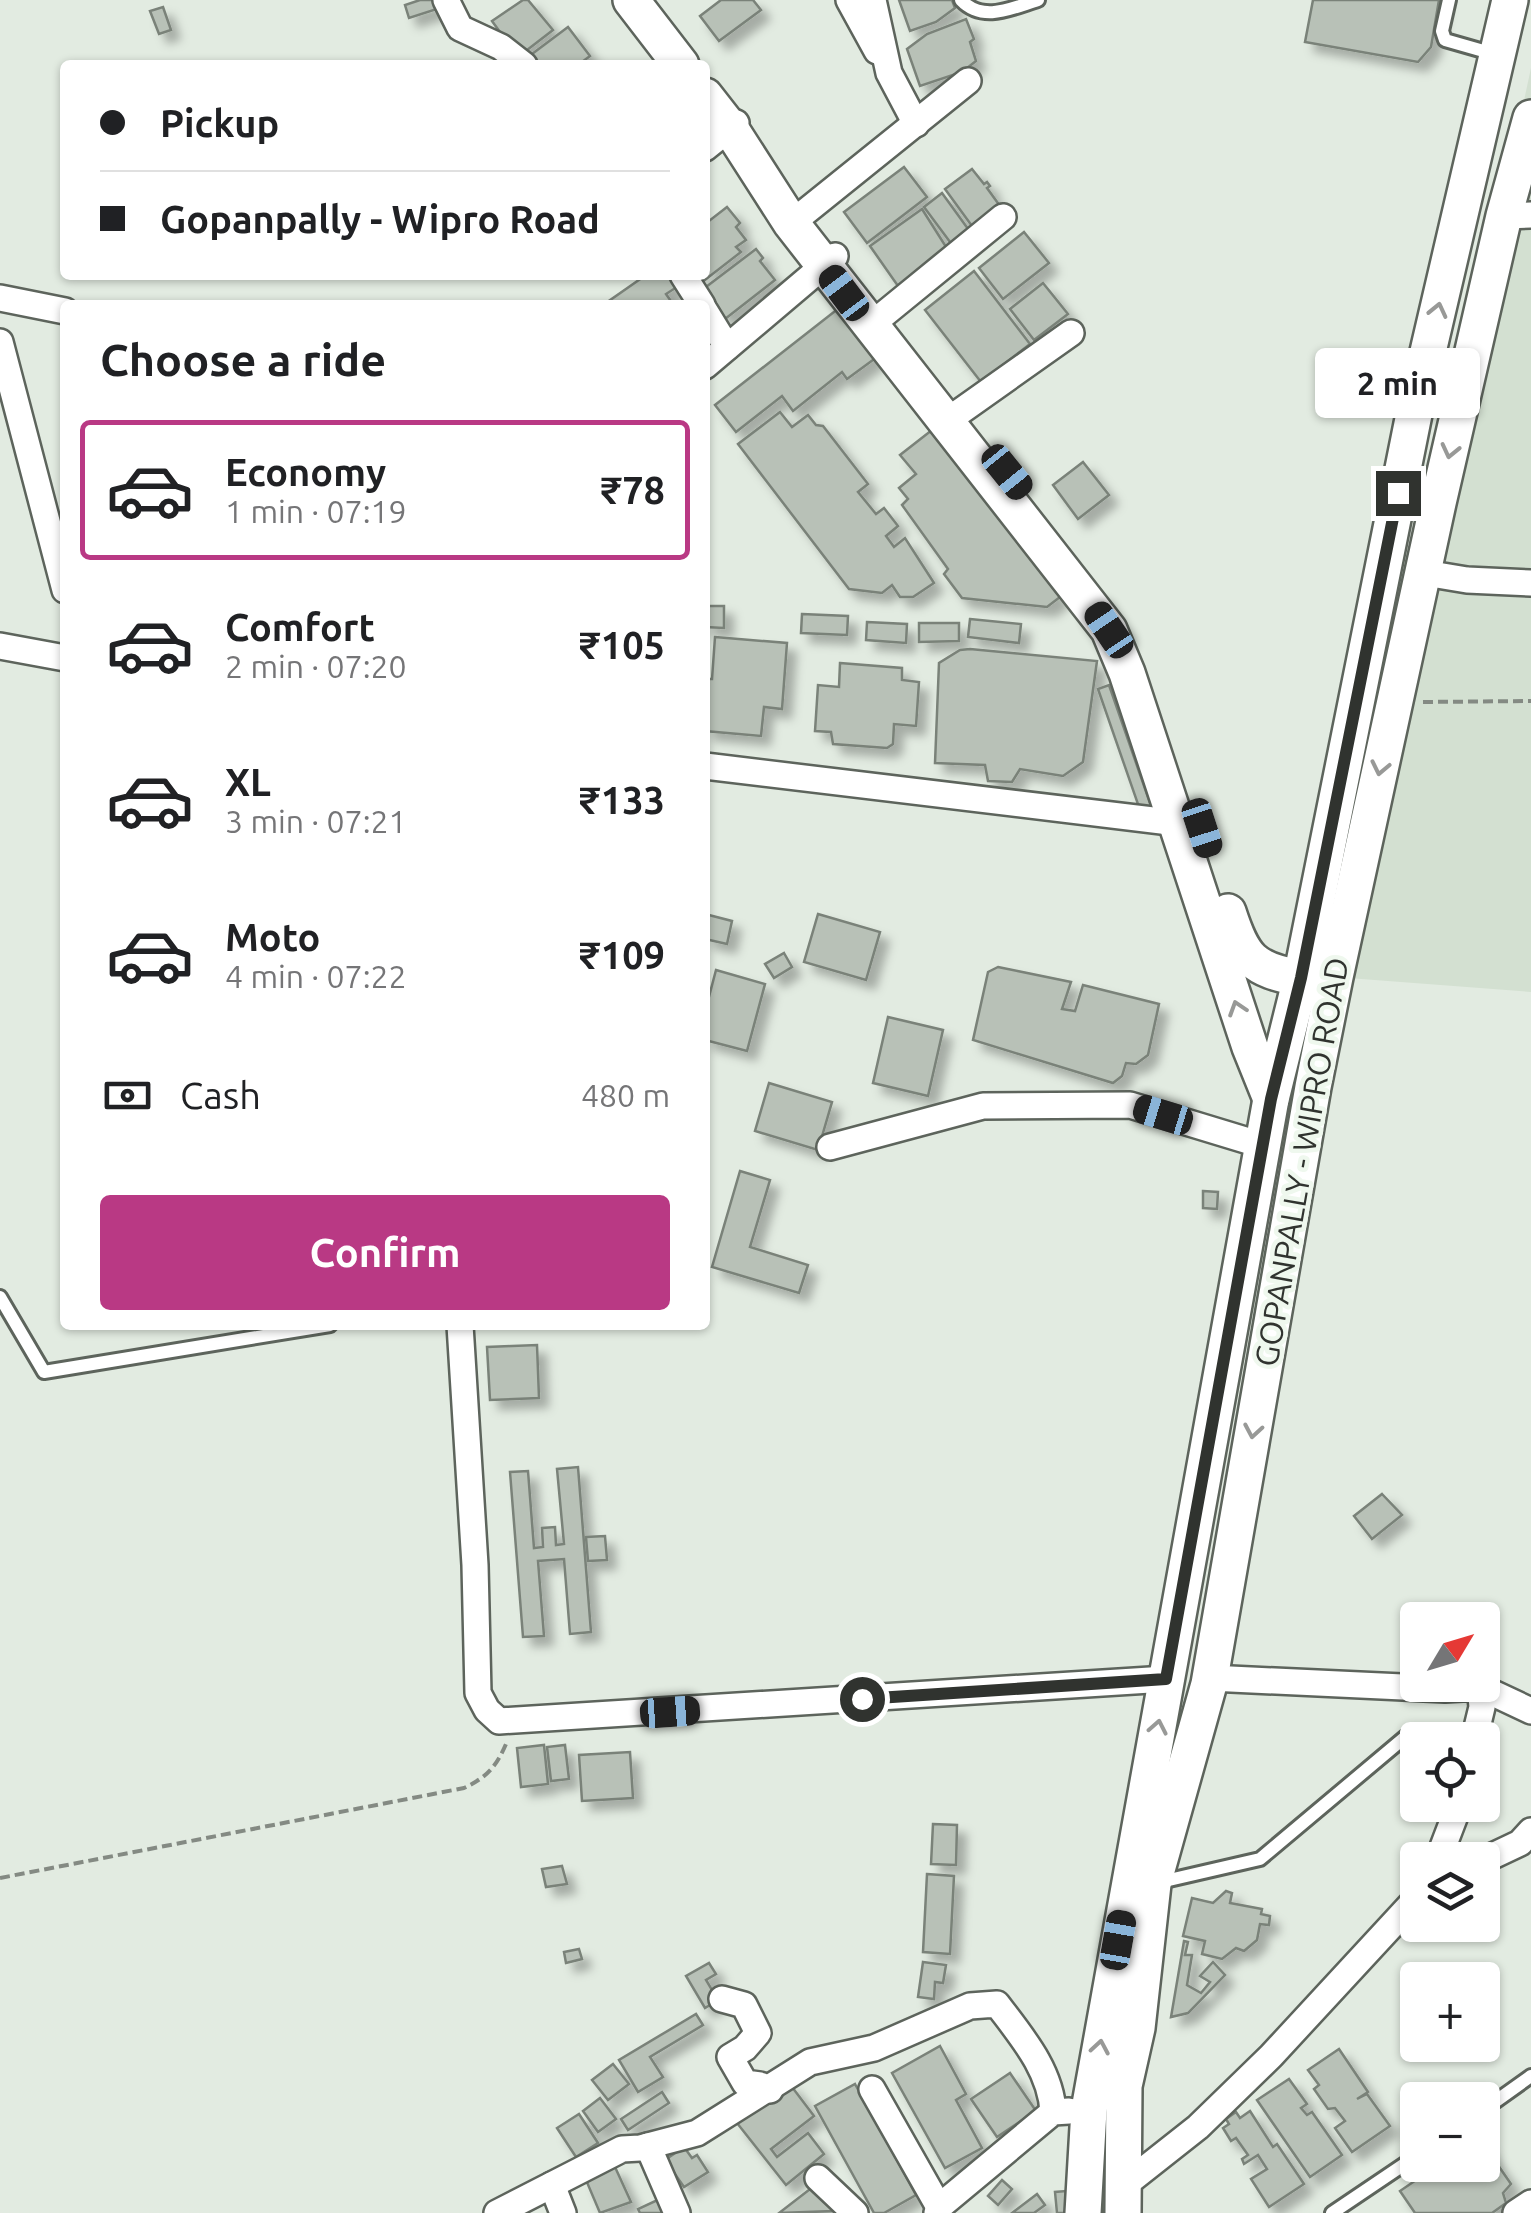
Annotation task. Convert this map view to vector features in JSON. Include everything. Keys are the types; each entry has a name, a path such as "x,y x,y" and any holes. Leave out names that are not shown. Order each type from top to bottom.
{"main road":[{"path":"631,0 677,60"},
{"path":"642,0 687,60"},
{"name":"GOPANPALLY - WIPRO ROAD","path":"1083,2213 1089,2110 1271,1099 1301,978 1398,493 1510,0"},
{"path":"710,96 724,133 804,212 830,260 1109,630 1271,1099"},
{"path":"710,106 724,133 790,223 884,314 951,417 1105,594 1124,622 1243,949 1262,969 1301,978"},
{"name":"GOPANPALLY - WIPRO ROAD","path":"1122,2200 1124,2086 1137,2028 1153,1884 1210,1678 1313,1087 1438,502 1518,216 1531,118"},
{"path":"1398,493 1438,502"},
{"path":"1390,532 1428,557"}],"street":[{"path":"446,0 460,28 501,47 518,60"},
{"path":"850,0 916,124"},
{"path":"873,0 889,73"},
{"path":"804,212 968,81"},
{"path":"884,314 1002,217"},
{"path":"710,362 830,260"},
{"path":"0,298 60,310"},
{"path":"710,319 727,347"},
{"path":"951,417 1071,332"},
{"path":"0,342 60,571"},
{"path":"1428,557 1467,580 1531,583"},
{"path":"0,646 60,657"},
{"path":"710,767 1178,823"},
{"path":"830,1147 983,1106 1111,1105 1130,1105 1264,1146"},
{"path":"460,1330 475,1565 478,1692 486,1710 498,1720 1166,1679"},
{"path":"1210,1678 1400,1687"},
{"path":"1500,1696 1531,1711"},
{"path":"1500,1852 1520,1843 1531,1831"},
{"path":"1122,2200 1271,2056 1400,1916"},
{"path":"722,1999 744,2004 758,2032 745,2048 730,2057 745,2083 760,2084 770,2090"},
{"path":"497,2213 622,2149 697,2133 810,2062 874,2048 970,2006 997,2004 1028,2045 1052,2090 1053,2112"},
{"path":"872,2089 938,2210 1053,2112 1089,2110"},
{"path":"648,2146 677,2213"},
{"path":"818,2178 855,2213"},
{"path":"552,2185 563,2213"},
{"path":"1516,2213 1531,2203"}],"lane":[{"path":"961,0 992,14 1038,0"},
{"path":"1449,0 1442,31 1445,40 1497,55"},
{"path":"0,1297 44,1372 300,1330"},
{"path":"1153,1884 1260,1859 1400,1741"},
{"path":"1500,2098 1531,2076"},
{"path":"1332,2213 1400,2167"}],"path":[{"path":"1394,703 1531,702"},
{"path":"0,1878 464,1788 482,1780 496,1767 516,1721"}],"shaded area":[{"path":"1531,68 1531,992 1335,977"}],"building":[{"path":"434,0 437,9 409,18 405,5"},
{"path":"528,0 553,30 518,57 492,21"},
{"path":"721,0 753,0 761,10 719,41 700,16"},
{"path":"899,0 952,0 955,8 936,22 910,31"},
{"path":"1313,0 1439,0 1431,47 1418,62 1305,42"},
{"path":"163,7 171,30 159,34 150,11"},
{"path":"966,19 974,39 970,42 976,61 962,72 920,86 907,49 927,34"},
{"path":"568,27 590,56 585,60 528,57"},
{"path":"904,167 927,197 867,243 844,212"},
{"path":"972,169 984,184 987,182 1000,206 972,226 945,189"},
{"path":"942,193 971,233 953,246 924,207"},
{"path":"727,207 740,223 736,227 746,240 736,247 741,252 710,276 710,220"},
{"path":"922,209 948,250 898,286 870,246"},
{"path":"1024,232 1049,263 1003,299 979,268"},
{"path":"756,249 775,280 725,319 702,290"},
{"path":"974,271 1030,344 981,382 925,310"},
{"path":"639,280 676,280 680,285 666,294 670,300 610,300"},
{"path":"1043,283 1068,314 1034,340 1010,309"},
{"path":"839,308 877,357 847,379 842,372 793,411 782,396 736,432 715,405"},
{"path":"780,412 792,427 808,415 816,425 823,426 868,484 858,492 876,514 884,508 898,526 886,536 894,547 905,538 934,583 913,597 900,597 892,585 882,593 849,589 738,444"},
{"path":"932,430 1060,597 1047,607 962,598 944,574 948,569 902,505 908,499 899,488 916,474 900,455"},
{"path":"1083,462 1109,495 1078,519 1053,485"},
{"path":"710,606 724,606 724,628 710,627"},
{"path":"802,614 848,616 847,635 801,633"},
{"path":"970,619 1021,624 1019,643 968,637"},
{"path":"867,622 907,624 906,643 866,640"},
{"path":"919,623 959,623 959,641 919,642"},
{"path":"715,637 787,643 782,709 764,707 761,736 710,731"},
{"path":"960,650 1097,661 1083,762 1063,776 1020,769 1012,782 988,781 985,765 935,763 939,663"},
{"path":"840,663 902,668 902,680 919,682 916,726 894,724 893,744 887,748 833,744 831,732 815,731 818,685 839,687"},
{"path":"1109,685 1151,806 1140,810 1098,689"},
{"path":"818,914 880,932 866,980 804,962"},
{"path":"710,915 732,921 727,944 710,940"},
{"path":"784,953 792,967 774,978 765,964"},
{"path":"998,967 1071,982 1062,1009 1075,1011 1083,985 1159,1004 1148,1055 1136,1064 1126,1063 1122,1076 1113,1083 973,1040 988,972"},
{"path":"716,970 765,984 747,1051 710,1041 710,993"},
{"path":"888,1017 943,1030 928,1096 873,1083"},
{"path":"769,1083 832,1102 818,1150 755,1131"},
{"path":"740,1171 770,1180 750,1247 808,1265 799,1293 712,1267"},
{"path":"1203,1191 1218,1192 1217,1209 1203,1208"},
{"path":"537,1345 539,1398 490,1400 487,1347"},
{"path":"578,1467 591,1632 570,1634 564,1559 538,1561 544,1636 523,1637 510,1472 528,1471 534,1548 543,1547 542,1528 555,1527 556,1545 564,1544 557,1469"},
{"path":"1382,1494 1402,1515 1372,1539 1354,1516"},
{"path":"605,1536 607,1560 588,1561 586,1537"},
{"path":"544,1745 548,1784 521,1787 517,1748"},
{"path":"565,1745 569,1779 551,1781 547,1747"},
{"path":"630,1752 633,1798 582,1801 579,1755"},
{"path":"933,1824 957,1825 956,1865 931,1864"},
{"path":"562,1866 567,1884 546,1887 542,1869"},
{"path":"927,1874 954,1876 950,1954 923,1952"},
{"path":"1226,1891 1232,1893 1230,1903 1262,1909 1261,1914 1270,1916 1269,1925 1260,1924 1257,1940 1244,1951 1236,1948 1222,1959 1202,1954 1205,1941 1183,1936 1192,1898 1213,1903"},
{"path":"1184,1941 1188,1942 1185,1955 1192,1955 1187,1985 1201,1993 1210,1982 1200,1976 1213,1962 1225,1975 1188,2013 1171,2017"},
{"path":"579,1949 582,1959 566,1963 564,1952"},
{"path":"923,1962 946,1965 943,1983 935,1982 934,1999 918,1997"},
{"path":"709,1963 716,1974 706,1980 718,2000 705,2008 686,1976"},
{"path":"696,2014 703,2025 650,2057 663,2077 638,2092 619,2060"},
{"path":"940,2046 966,2094 956,2100 982,2148 945,2168 892,2073"},
{"path":"1339,2049 1368,2092 1357,2099 1367,2094 1390,2126 1352,2152 1335,2128 1345,2121 1335,2108 1328,2109 1314,2089 1319,2085 1308,2070"},
{"path":"613,2064 629,2084 608,2100 592,2080"},
{"path":"1010,2073 1036,2111 997,2137 971,2099"},
{"path":"1289,2079 1307,2104 1301,2108 1307,2115 1312,2112 1342,2155 1310,2177 1257,2100"},
{"path":"789,2083 814,2116 771,2149 777,2157 808,2133 824,2154 786,2185 737,2123"},
{"path":"855,2084 916,2195 884,2213 874,2213 815,2106"},
{"path":"662,2092 669,2103 628,2130 621,2119"},
{"path":"600,2098 616,2119 598,2132 583,2111"},
{"path":"1250,2111 1304,2184 1269,2207 1251,2179 1267,2169 1258,2155 1244,2164 1242,2159 1248,2155 1223,2128 1229,2124 1226,2119 1236,2112 1240,2118"},
{"path":"579,2114 598,2143 576,2157 557,2128"},
{"path":"684,2147 692,2158 697,2155 708,2172 684,2187 665,2160"},
{"path":"615,2167 631,2202 600,2213 586,2180"},
{"path":"1500,2168 1511,2184 1503,2193 1506,2203 1492,2213 1415,2213 1400,2191 1413,2182 1500,2182"},
{"path":"1002,2180 1012,2189 998,2205 988,2196"},
{"path":"814,2186 833,2211 779,2213"},
{"path":"1066,2191 1067,2213 1057,2213 1055,2192"},
{"path":"1037,2194 1045,2205 1034,2213 1012,2213"},
{"path":"664,2197 671,2213 640,2213 638,2209"}],"route":[{"path":"862,1699 1166,1679 1271,1099 1301,978 1398,493"}]}
